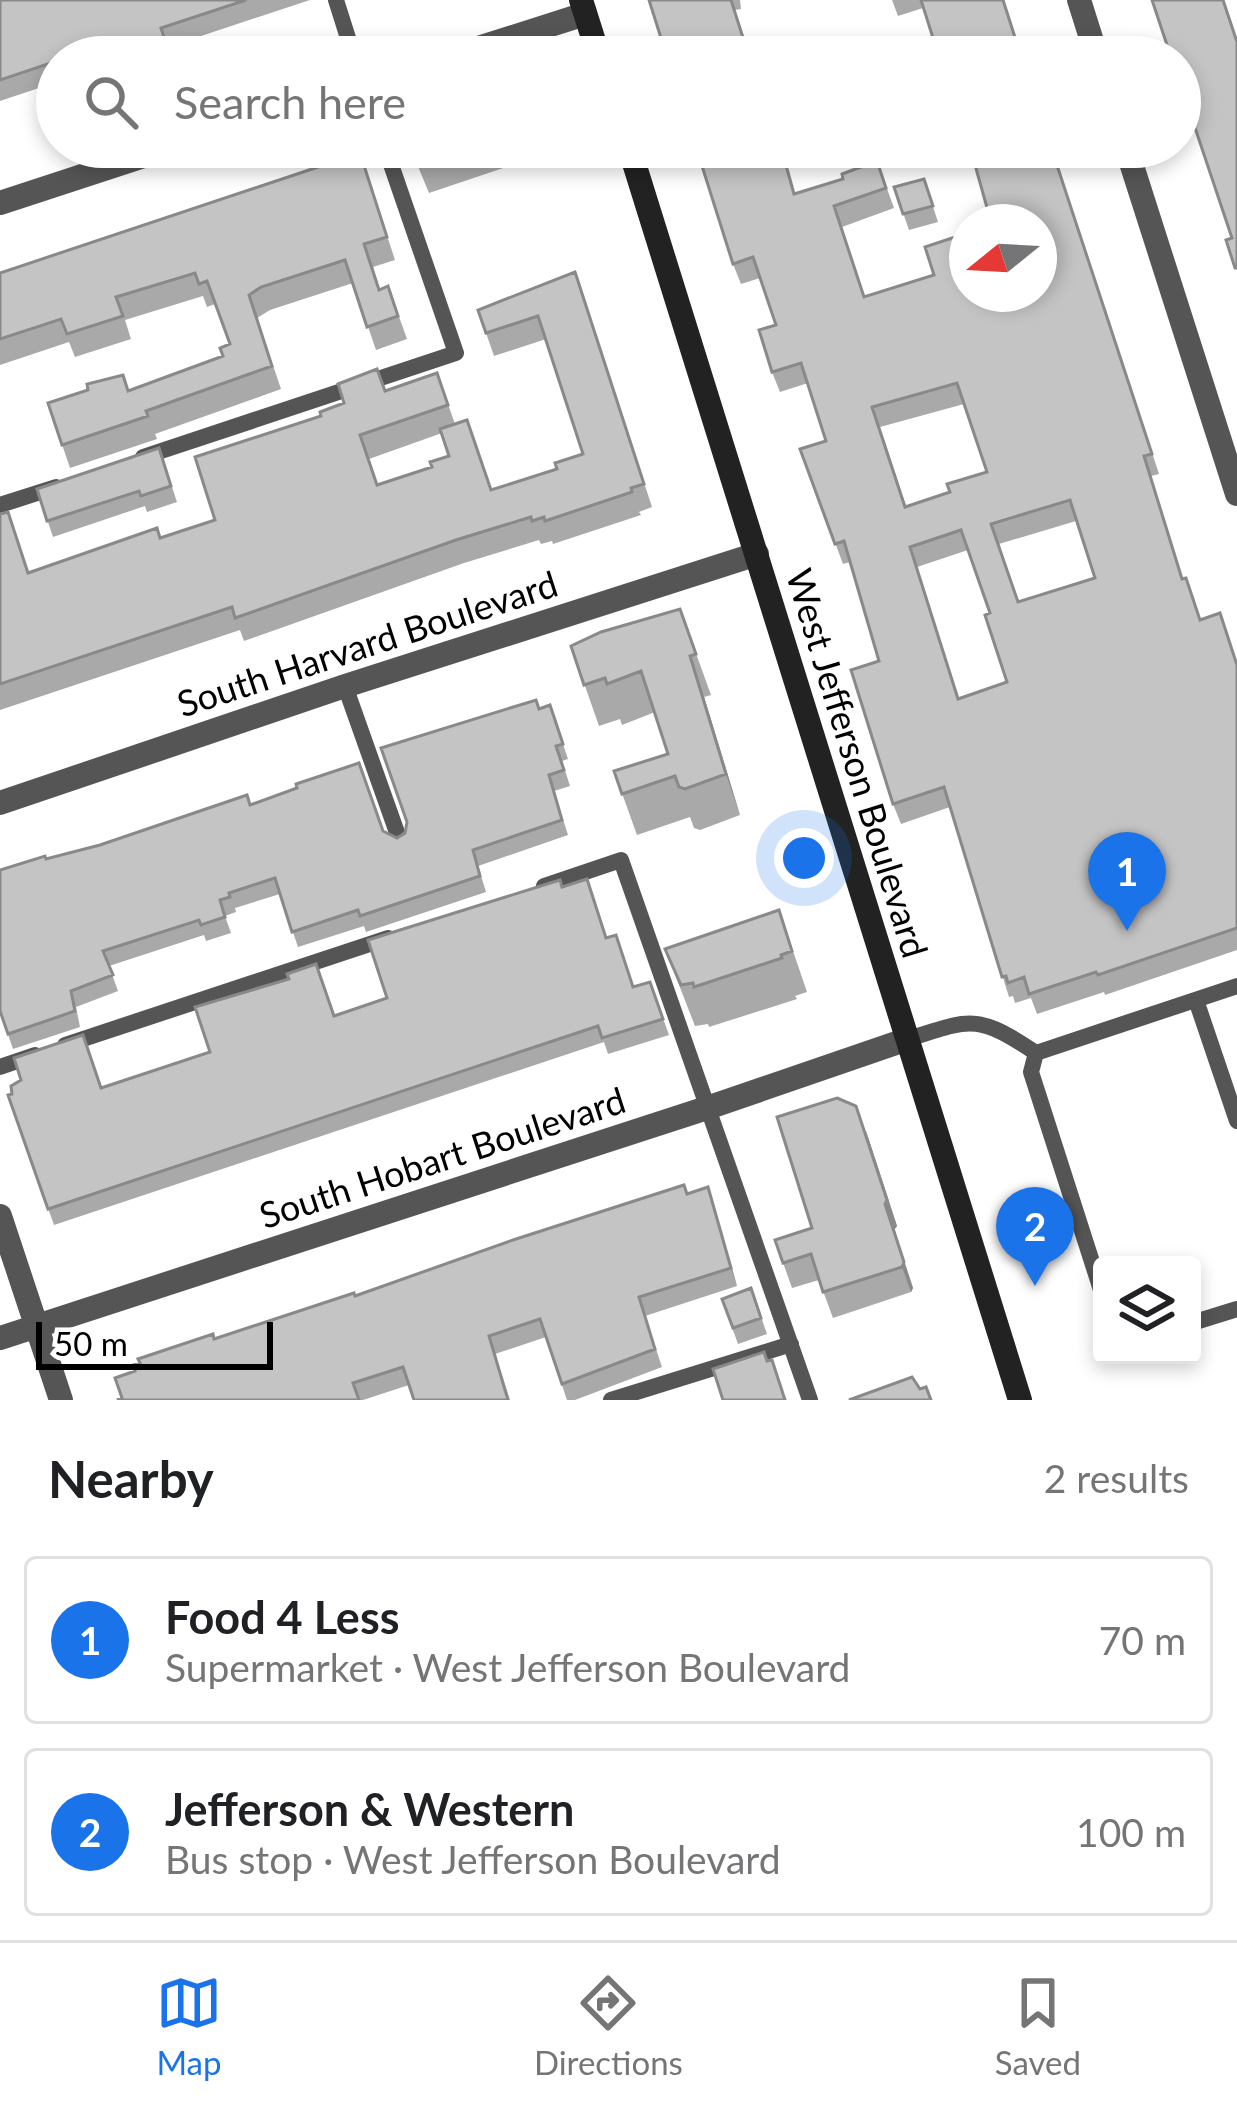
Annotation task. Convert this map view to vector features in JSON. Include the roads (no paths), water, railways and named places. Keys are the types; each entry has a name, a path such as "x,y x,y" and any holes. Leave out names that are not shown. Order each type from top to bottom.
{"main road":[{"path":"583,7 592,36"},
{"name":"West Jefferson Boulevard","path":"636,168 1020,1400"}],"street":[{"path":"1079,0 1090,36"},
{"path":"506,36 583,7"},
{"path":"0,202 106,168"},
{"path":"1133,168 1237,494"},
{"name":"South Harvard Boulevard","path":"0,803 758,554"},
{"name":"South Hobart Boulevard","path":"0,1338 905,1040"},
{"path":"0,1216 61,1400"}],"lane":[{"path":"336,0 347,36"},
{"path":"130,462 456,353 392,168"},
{"path":"0,505 65,484"},
{"path":"345,686 400,841"},
{"path":"532,890 621,860 810,1400"},
{"path":"0,1067 399,934"},
{"path":"1036,1053 1237,986"},
{"path":"1196,1000 1237,1121"},
{"path":"905,1040 966,1021 996,1026 1036,1053"},
{"path":"1036,1053 1031,1072 1093,1265"},
{"path":"1201,1320 1237,1309"},
{"path":"611,1400 790,1344"}],"place":[{"name":"Food 4 Less","path":"1127,931"},
{"name":"Jefferson & Western","path":"1035,1286"}]}
